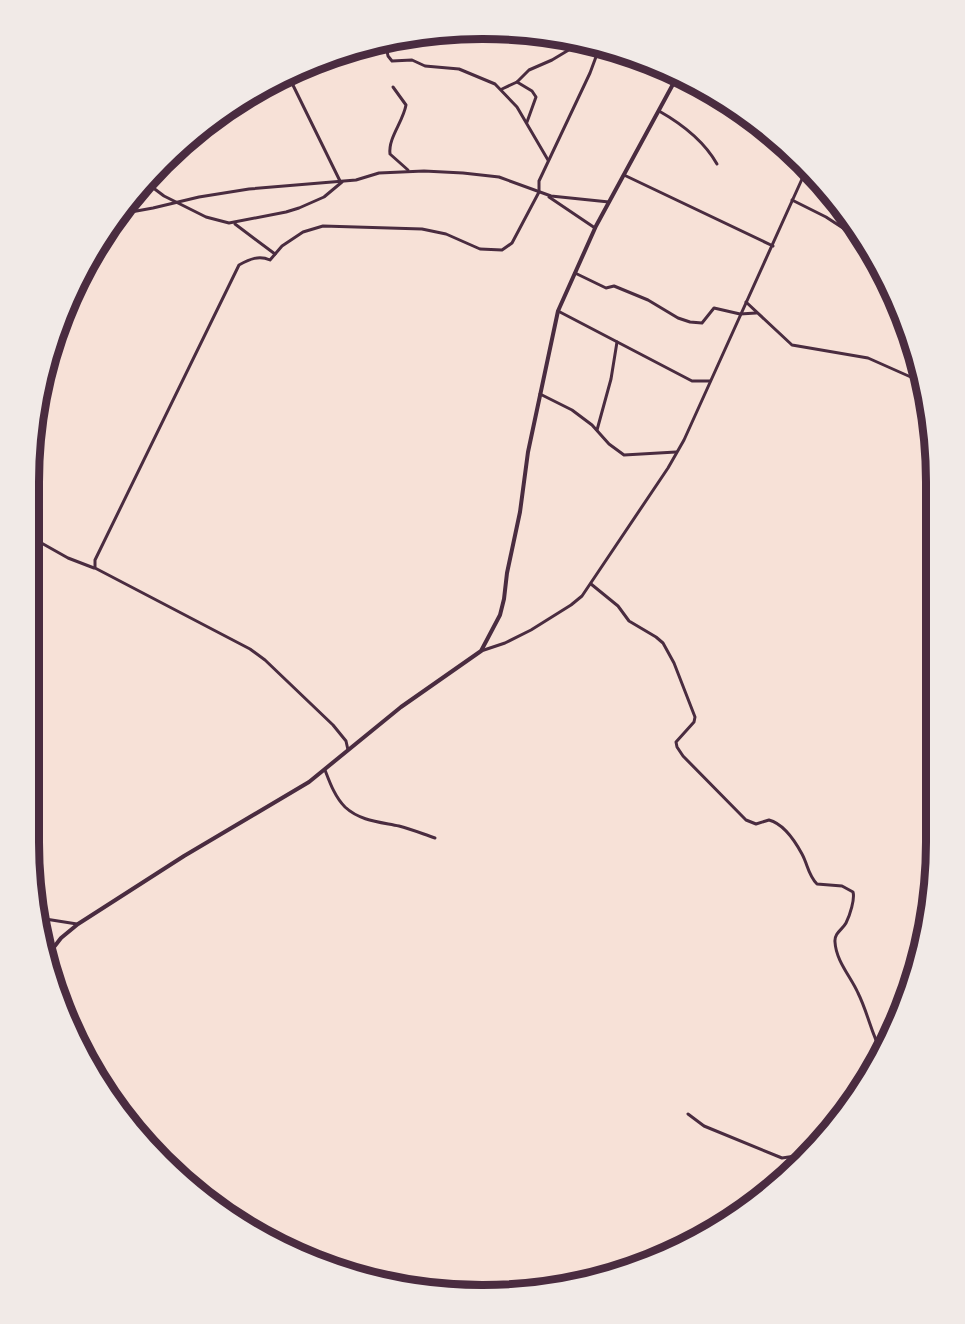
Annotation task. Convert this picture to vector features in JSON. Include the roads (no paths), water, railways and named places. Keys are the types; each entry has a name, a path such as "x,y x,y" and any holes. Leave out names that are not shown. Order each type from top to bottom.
{"street":[{"path":"502,89 517,82 529,70 571,48"},
{"path":"387,50 392,61 412,60 425,66 459,69 488,80 502,89 527,122 548,161"},
{"path":"94,568 98,553 237,268 262,256 270,260 282,246 303,232 323,226 422,229 446,234 480,249 502,250 512,243 539,192 539,181 596,54"},
{"path":"292,82 342,181"},
{"path":"517,82 532,91 536,97 527,122"},
{"path":"482,651 500,615 504,599 528,452 558,311 595,228 674,83"},
{"path":"393,87 406,105 403,118 390,146 390,154 409,171"},
{"path":"659,111 675,120 697,138 717,164"},
{"path":"132,211 249,189 342,181 378,173 409,171 455,172 499,177 546,194 609,202"},
{"path":"624,175 773,246"},
{"path":"52,949 61,938 78,924 184,856 294,792 401,707 482,651 505,643 571,605 591,584 677,452 803,176"},
{"path":"152,187 206,218 222,223 233,223 265,215 286,213 299,208 324,197 342,181"},
{"path":"546,194 595,228"},
{"path":"792,200 847,231"},
{"path":"233,223 275,254"},
{"path":"574,273 606,288 613,286 628,291 684,321 702,322 714,308 740,314 756,313"},
{"path":"746,302 792,345 868,358 913,378"},
{"path":"558,311 692,381 710,381"},
{"path":"597,430 611,379 617,342"},
{"path":"540,394 572,410 624,455 677,452"},
{"path":"39,542 250,649 265,660 333,725 346,741 348,750"},
{"path":"591,584 618,606 630,621 657,637 669,652 695,717 694,722 676,742 683,756 746,820 756,824 769,820 782,826 801,853 808,874 817,884 842,886 853,891 854,898 847,921 837,934 835,943 843,966 857,989 877,1043"},
{"path":"324,770 337,796 352,813 435,838"},
{"path":"46,919 78,924"},
{"path":"688,1114 704,1126 782,1158 795,1156"}]}
